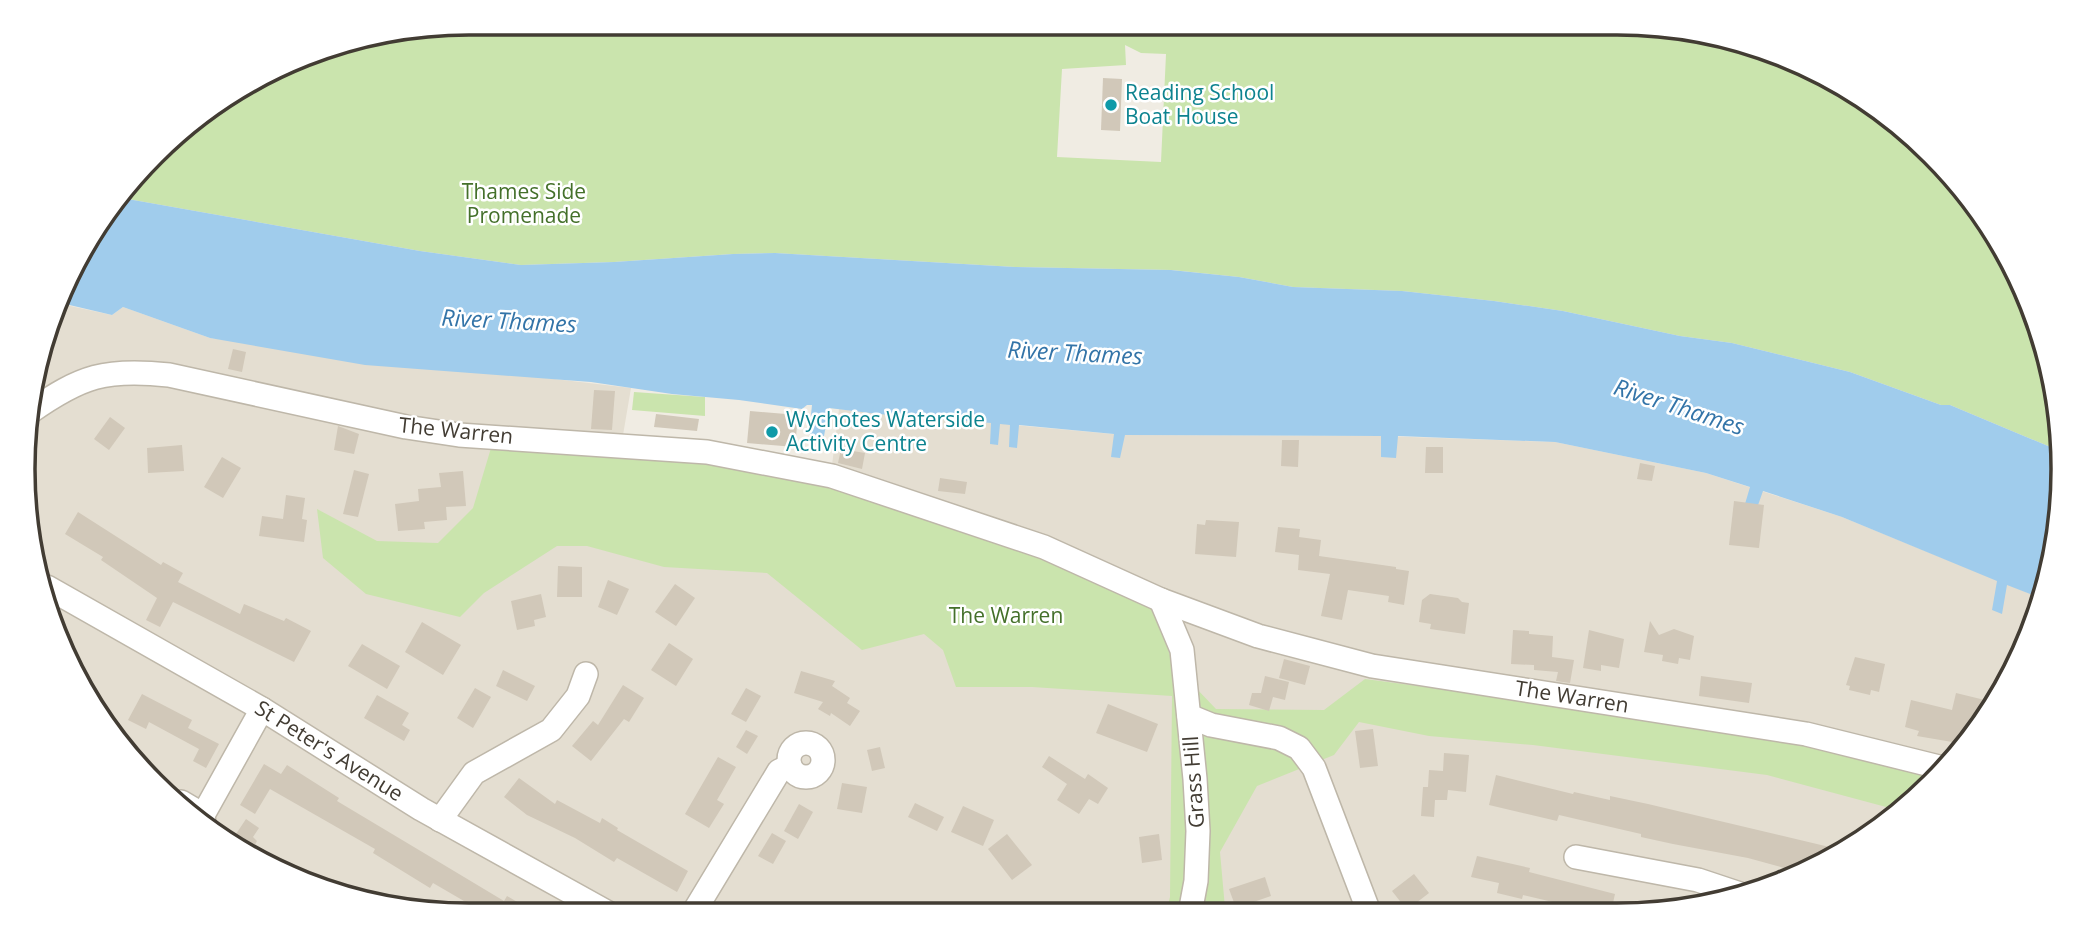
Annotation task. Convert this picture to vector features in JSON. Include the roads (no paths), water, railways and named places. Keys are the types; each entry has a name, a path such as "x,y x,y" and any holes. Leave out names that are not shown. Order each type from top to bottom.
{"street":[{"name":"The Warren","path":"40,405 58,392 97,375 130,371 169,375 406,427 458,435 707,452 832,476 1044,547 1161,600 1258,636 1372,667 1806,734 1933,766"},
{"name":"St Peter's Avenue","path":"53,590 262,709 440,820 590,903"},
{"name":"Grass Hill","path":"1161,600 1182,650 1189,716 1198,831 1196,881 1192,903"},
{"path":"1182,650 1212,618"},
{"path":"440,820 474,773 551,730 578,696 586,674"},
{"path":"207,814 262,709"},
{"path":"1189,716 1211,725 1279,738 1298,748 1314,768 1366,903"},
{"path":"699,903 779,771 790,766"},
{"path":"1587,855 1698,880 1725,889"}],"water":[{"name":"River Thames","path":"130,199 420,251 521,265 775,253 1015,267 1171,270 1239,277 1293,287 1402,291 1563,311 1680,336 1732,343 1850,372 1941,405 1950,405 2050,447 2050,497 2043,554 2032,595 2007,585 2002,614 1992,610 1997,581 1842,517 1763,491 1757,508 1745,504 1750,487 1706,473 1555,442 1398,436 1396,458 1381,457 1381,436 1125,435 1120,458 1111,457 1114,434 1019,425 1017,448 1009,447 1010,425 1000,424 998,445 990,444 991,423 829,408 824,436 809,434 812,405 802,409 591,382 365,365 210,338 123,307 112,315 67,305 93,252"}],"place":[{"name":"Reading School Boat House","path":"1111,105"},
{"name":"Wychotes Waterside Activity Centre","path":"772,432"}],"park label":[{"name":"Thames Side Promenade","path":"524,204"}]}
